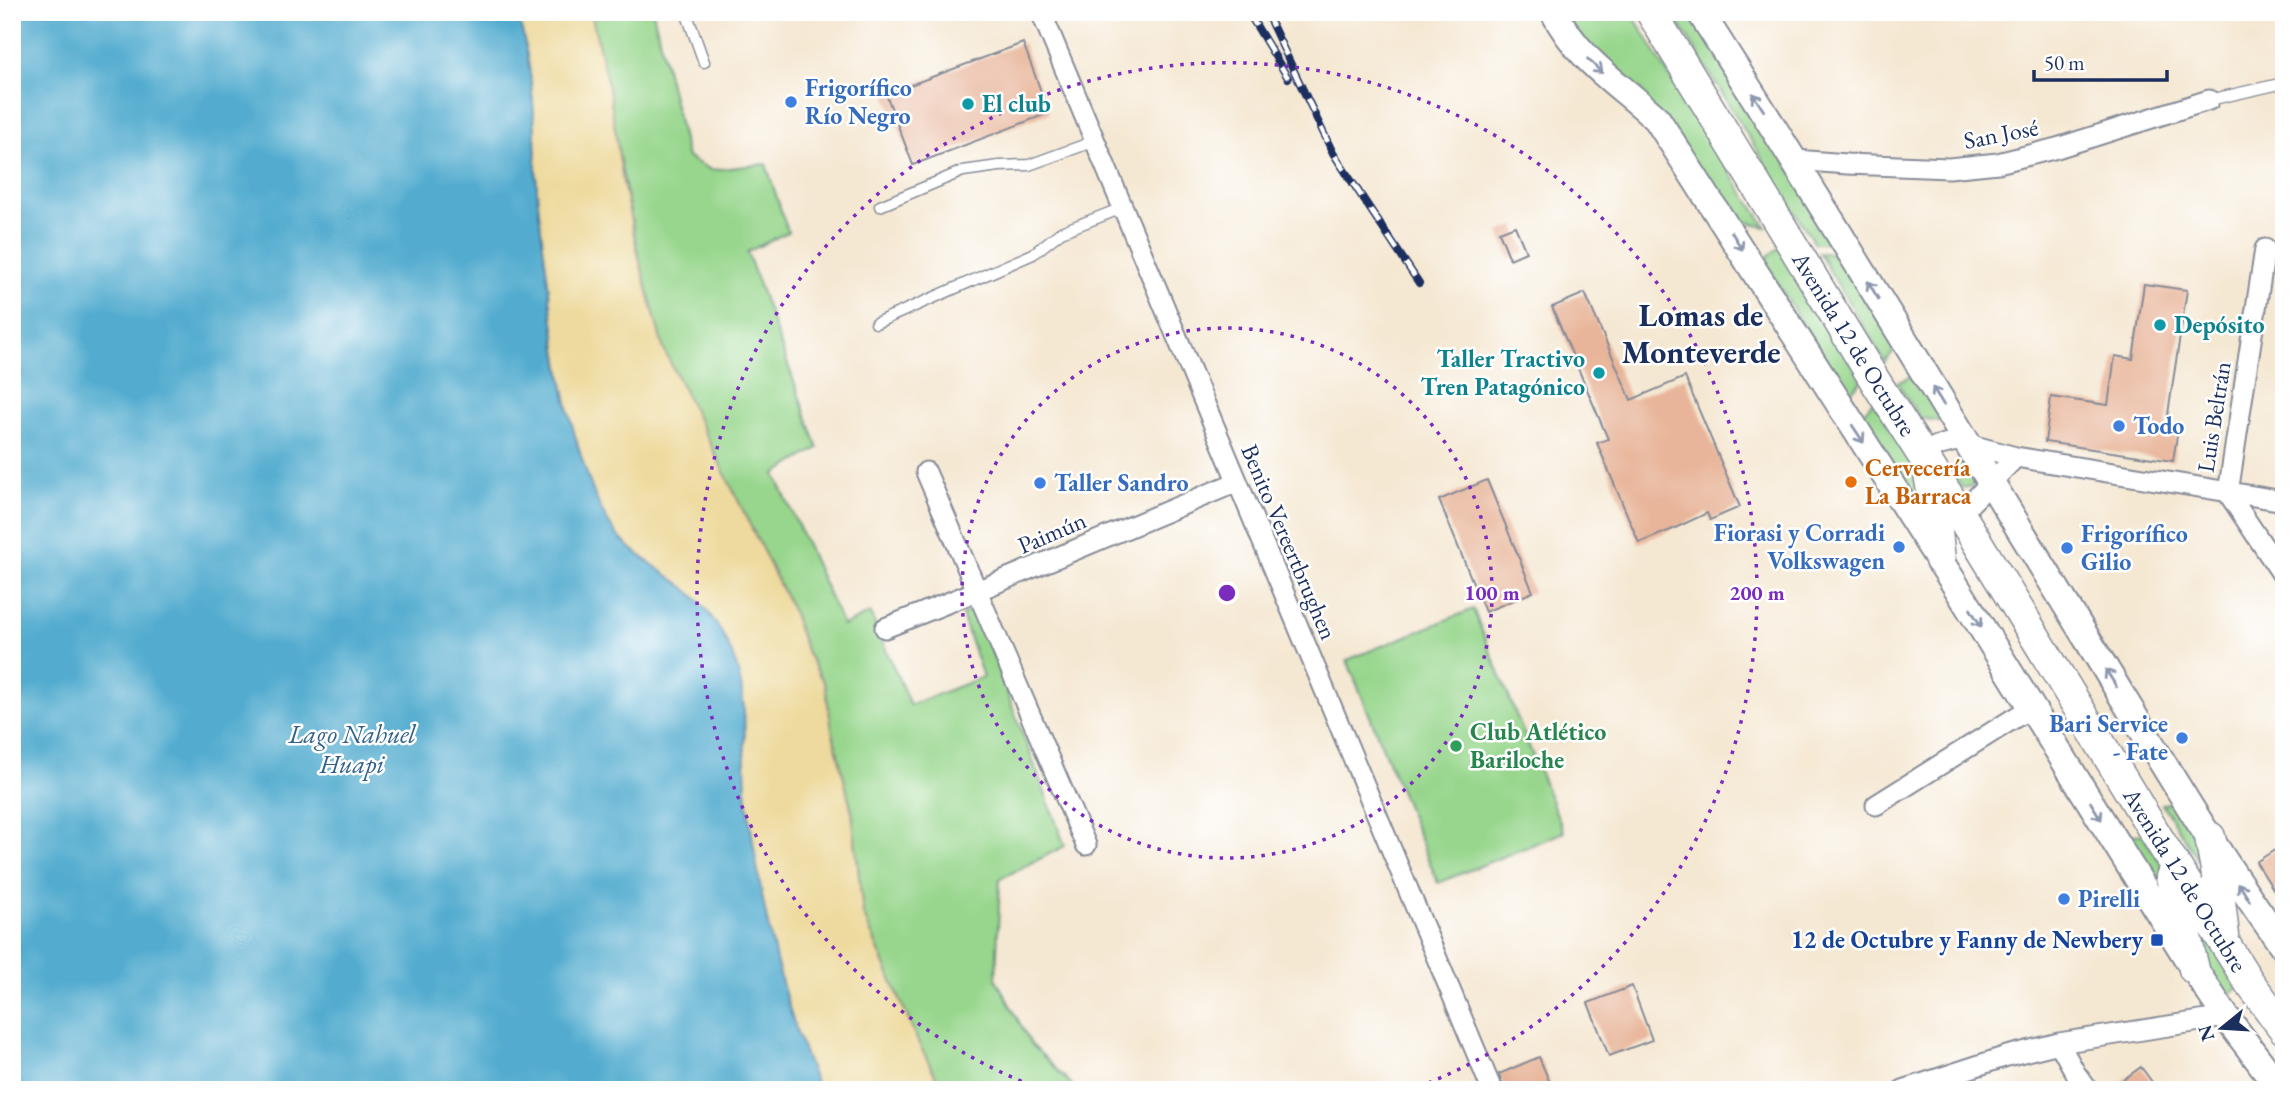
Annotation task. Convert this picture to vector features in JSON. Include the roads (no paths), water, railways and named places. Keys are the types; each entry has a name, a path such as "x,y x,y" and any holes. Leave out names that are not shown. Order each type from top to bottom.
{"main road":[{"name":"Avenida 12 de Octubre","path":"1651,12 2162,846 2249,982 2284,1029"},
{"path":"1924,457 1934,503 1940,560"},
{"path":"2210,836 2225,944"},
{"path":"2162,846 2194,969"}],"street":[{"name":"Benito Vereertbrughen","path":"1041,12 1492,1090"},
{"name":"Avenida 12 de Octubre","path":"1554,12 1573,43 1597,69 1657,119 1940,560 2194,969 2281,1090"},
{"name":"Avenida 12 de Octubre","path":"1700,12 1795,160 2253,905 2284,947"},
{"name":"San José","path":"1795,160 1949,167 1998,163 2057,148 2209,100"},
{"name":"Luis Beltrán","path":"2265,248 2228,493 2284,577"},
{"path":"1924,457 1937,446 1956,441 2016,457 2284,501"},
{"path":"1959,514 2016,457"},
{"path":"926,472 1086,845"},
{"name":"Paimún","path":"885,628 1237,482"},
{"path":"1876,805 2032,707"},
{"path":"1903,1090 2007,1056 2059,1043 2226,1017"},
{"path":"2059,1043 2088,1090"}],"lane":[{"path":"686,12 704,62"},
{"path":"2209,100 2284,83"},
{"path":"880,206 963,171 1029,165 1094,141"},
{"path":"876,323 1032,254 1061,232 1122,208"}],"water":[{"name":"Lago Nahuel Huapi","path":"12,12 518,12 531,82 538,202 551,307 562,382 574,431 592,488 612,527 630,548 683,586 699,601 719,629 735,661 743,703 747,799 765,910 793,1020 819,1090 12,1090"}],"railway":[{"path":"1248,12 1288,78"},
{"path":"1266,12 1333,153 1419,283"}],"place":[{"name":"Frigorífico Río Negro","path":"791,102"},
{"name":"El club","path":"968,104"},
{"name":"Depósito","path":"2160,325"},
{"name":"Taller Tractivo Tren Patagónico","path":"1599,373"},
{"name":"Todo","path":"2119,426"},
{"name":"Cervecería La Barraca","path":"1851,482"},
{"name":"Taller Sandro","path":"1040,483"},
{"name":"Fiorasi y Corradi Volkswagen","path":"1899,547"},
{"name":"Frigorífico Gilio","path":"2067,548"},
{"name":"Bari Service - Fate","path":"2182,738"},
{"name":"Club Atlético Bariloche","path":"1456,746"},
{"name":"Pirelli","path":"2064,899"},
{"name":"12 de Octubre y Fanny de Newbery","path":"2157,940"}],"district":[{"name":"Lomas de Monteverde","path":"1701,334"}]}
